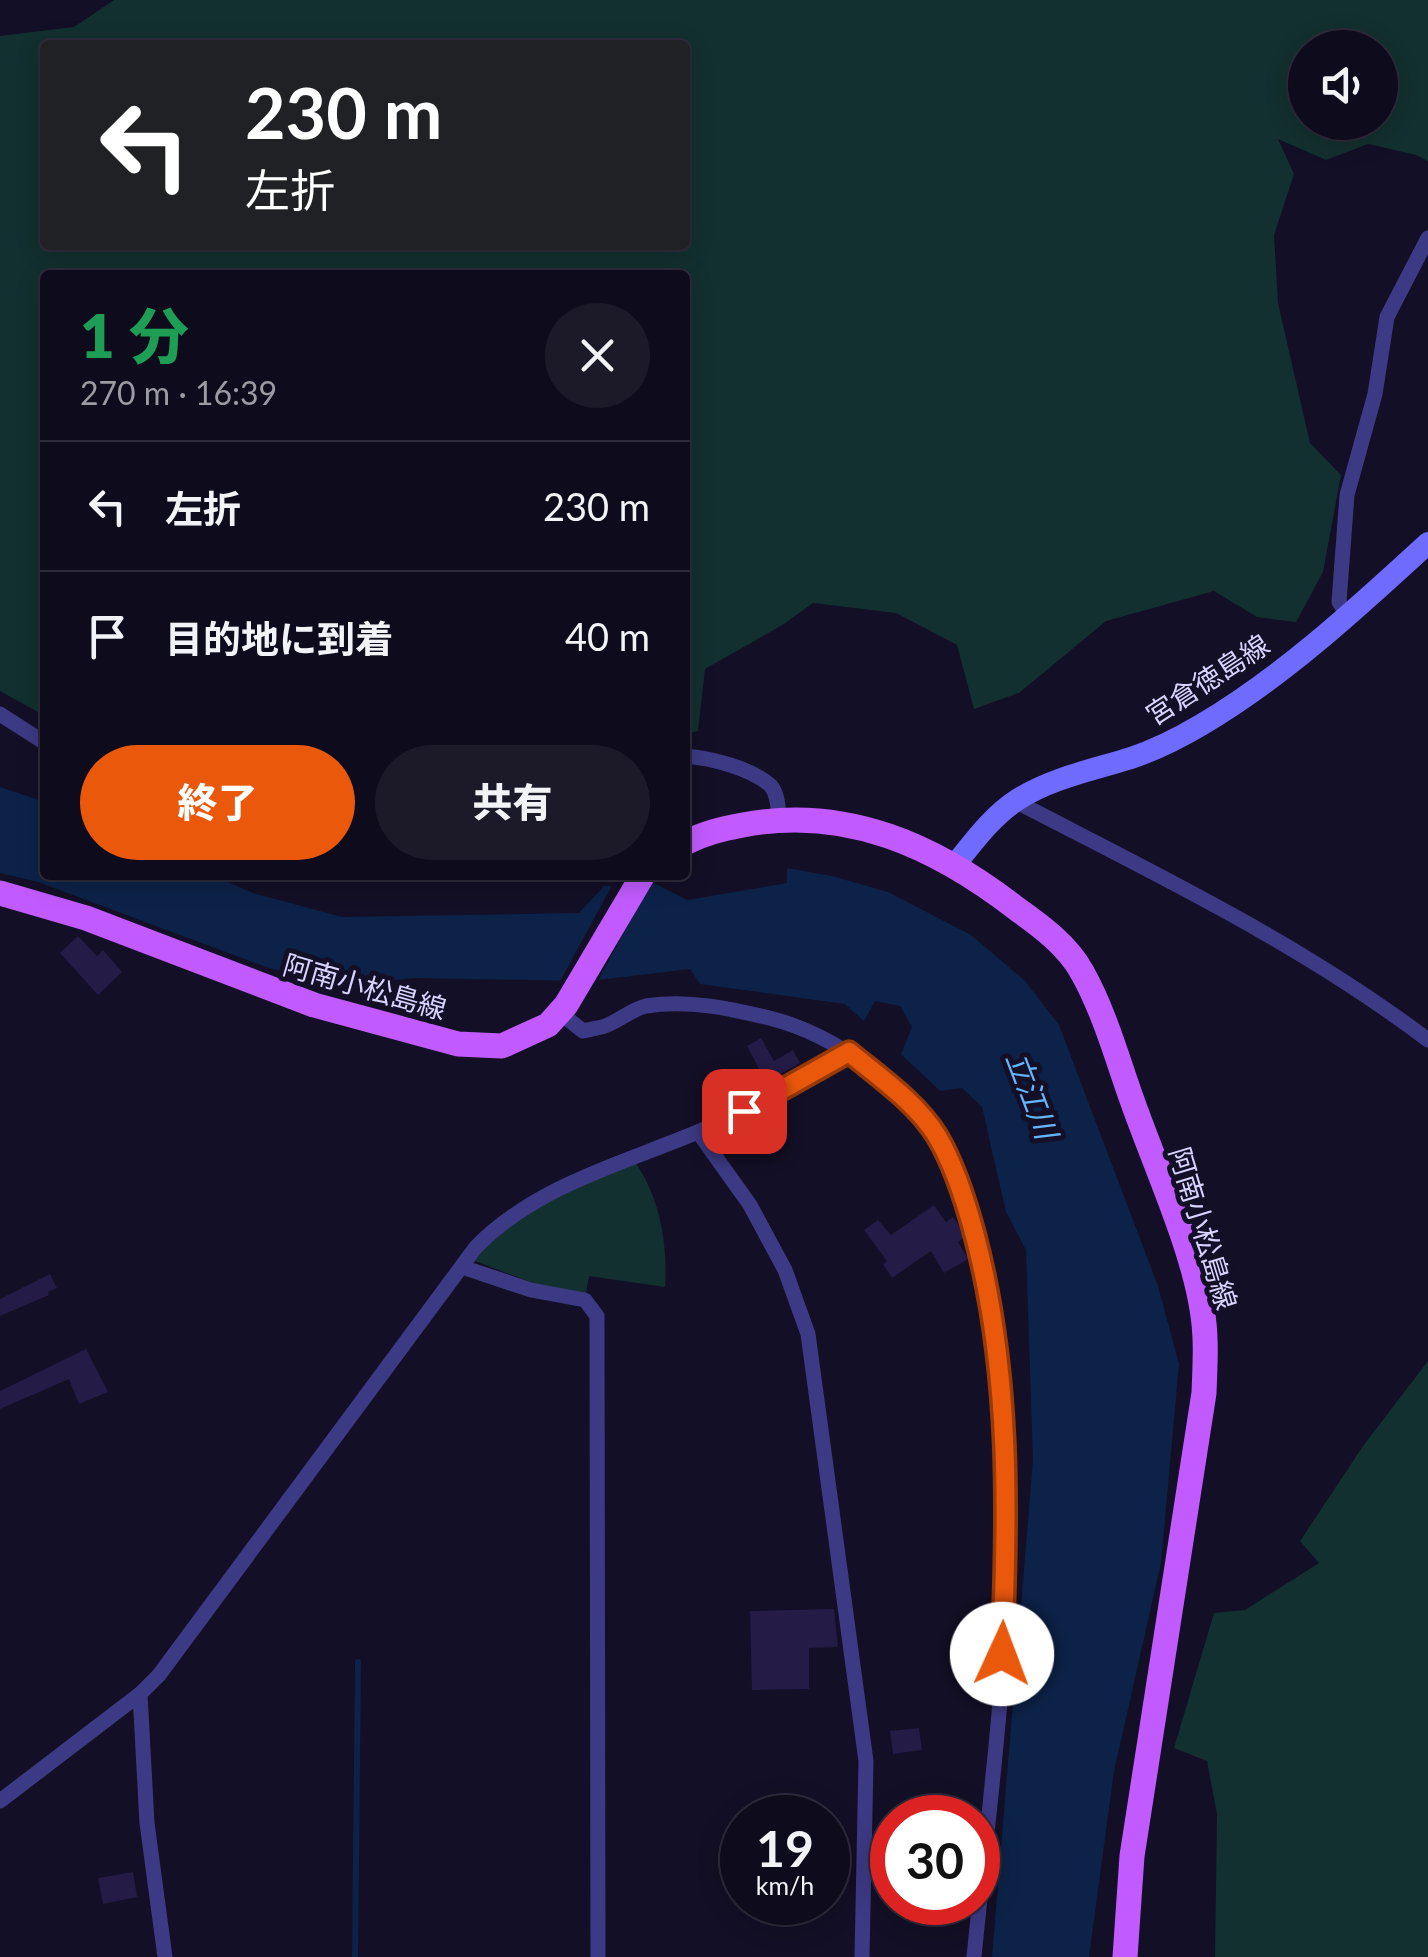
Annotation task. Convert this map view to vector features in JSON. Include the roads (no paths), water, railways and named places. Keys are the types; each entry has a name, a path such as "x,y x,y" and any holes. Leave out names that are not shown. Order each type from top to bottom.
{"main road":[{"name":"宮倉徳島線","path":"954,866 996,815 1015,801 1036,789 1137,756 1203,724 1245,696 1348,616 1428,543"},
{"name":"阿南小松島線","path":"690,841 709,832 778,818 867,828 908,842 997,893 1048,932 1081,970 1100,1012 1174,1216 1202,1308 1204,1393 1132,1856 1125,1957"},
{"name":"阿南小松島線","path":"0,892 86,918 314,1005 458,1044 502,1046 548,1025 567,1003 639,880"}],"street":[{"path":"1348,616 1339,602 1347,495 1375,394 1387,317 1428,238"},
{"path":"0,714 40,739"},
{"path":"690,756 747,772 771,786 778,818"},
{"path":"1015,801 1262,929 1372,998 1428,1040"},
{"path":"567,1003 583,1030 607,1025 643,1006 685,1004 736,1010 814,1032 849,1052 906,1100 936,1134 969,1215 985,1275 1006,1446 1001,1691 974,1957"},
{"path":"0,1801 140,1694 188,1641 462,1267 498,1224 530,1203 634,1155 744,1111 849,1052"},
{"path":"698,1132 750,1206 776,1254 808,1334 866,1761 862,1957"},
{"path":"462,1267 530,1290 586,1300 597,1316 598,1957"},
{"path":"140,1694 147,1823 164,1957"}],"water":[{"name":"立江川","path":"0,787 40,800 40,880 223,880 253,893 342,917 579,913 604,886 656,884 687,900 787,883 787,868 888,892 971,935 1025,981 1059,1025 1158,1286 1179,1364 1161,1563 1114,1771 1089,1957 992,1957 995,1925 1000,1925 1000,1860 1033,1460 1026,1250 1006,1212 982,1107 962,1088 940,1091 901,1054 912,1027 900,1006 875,1001 864,1021 845,1004 700,984 690,969 590,981 414,978 359,984 311,979 266,967 38,882 0,873"}],"waterway":[{"path":"355,1957 358,1662"}]}
